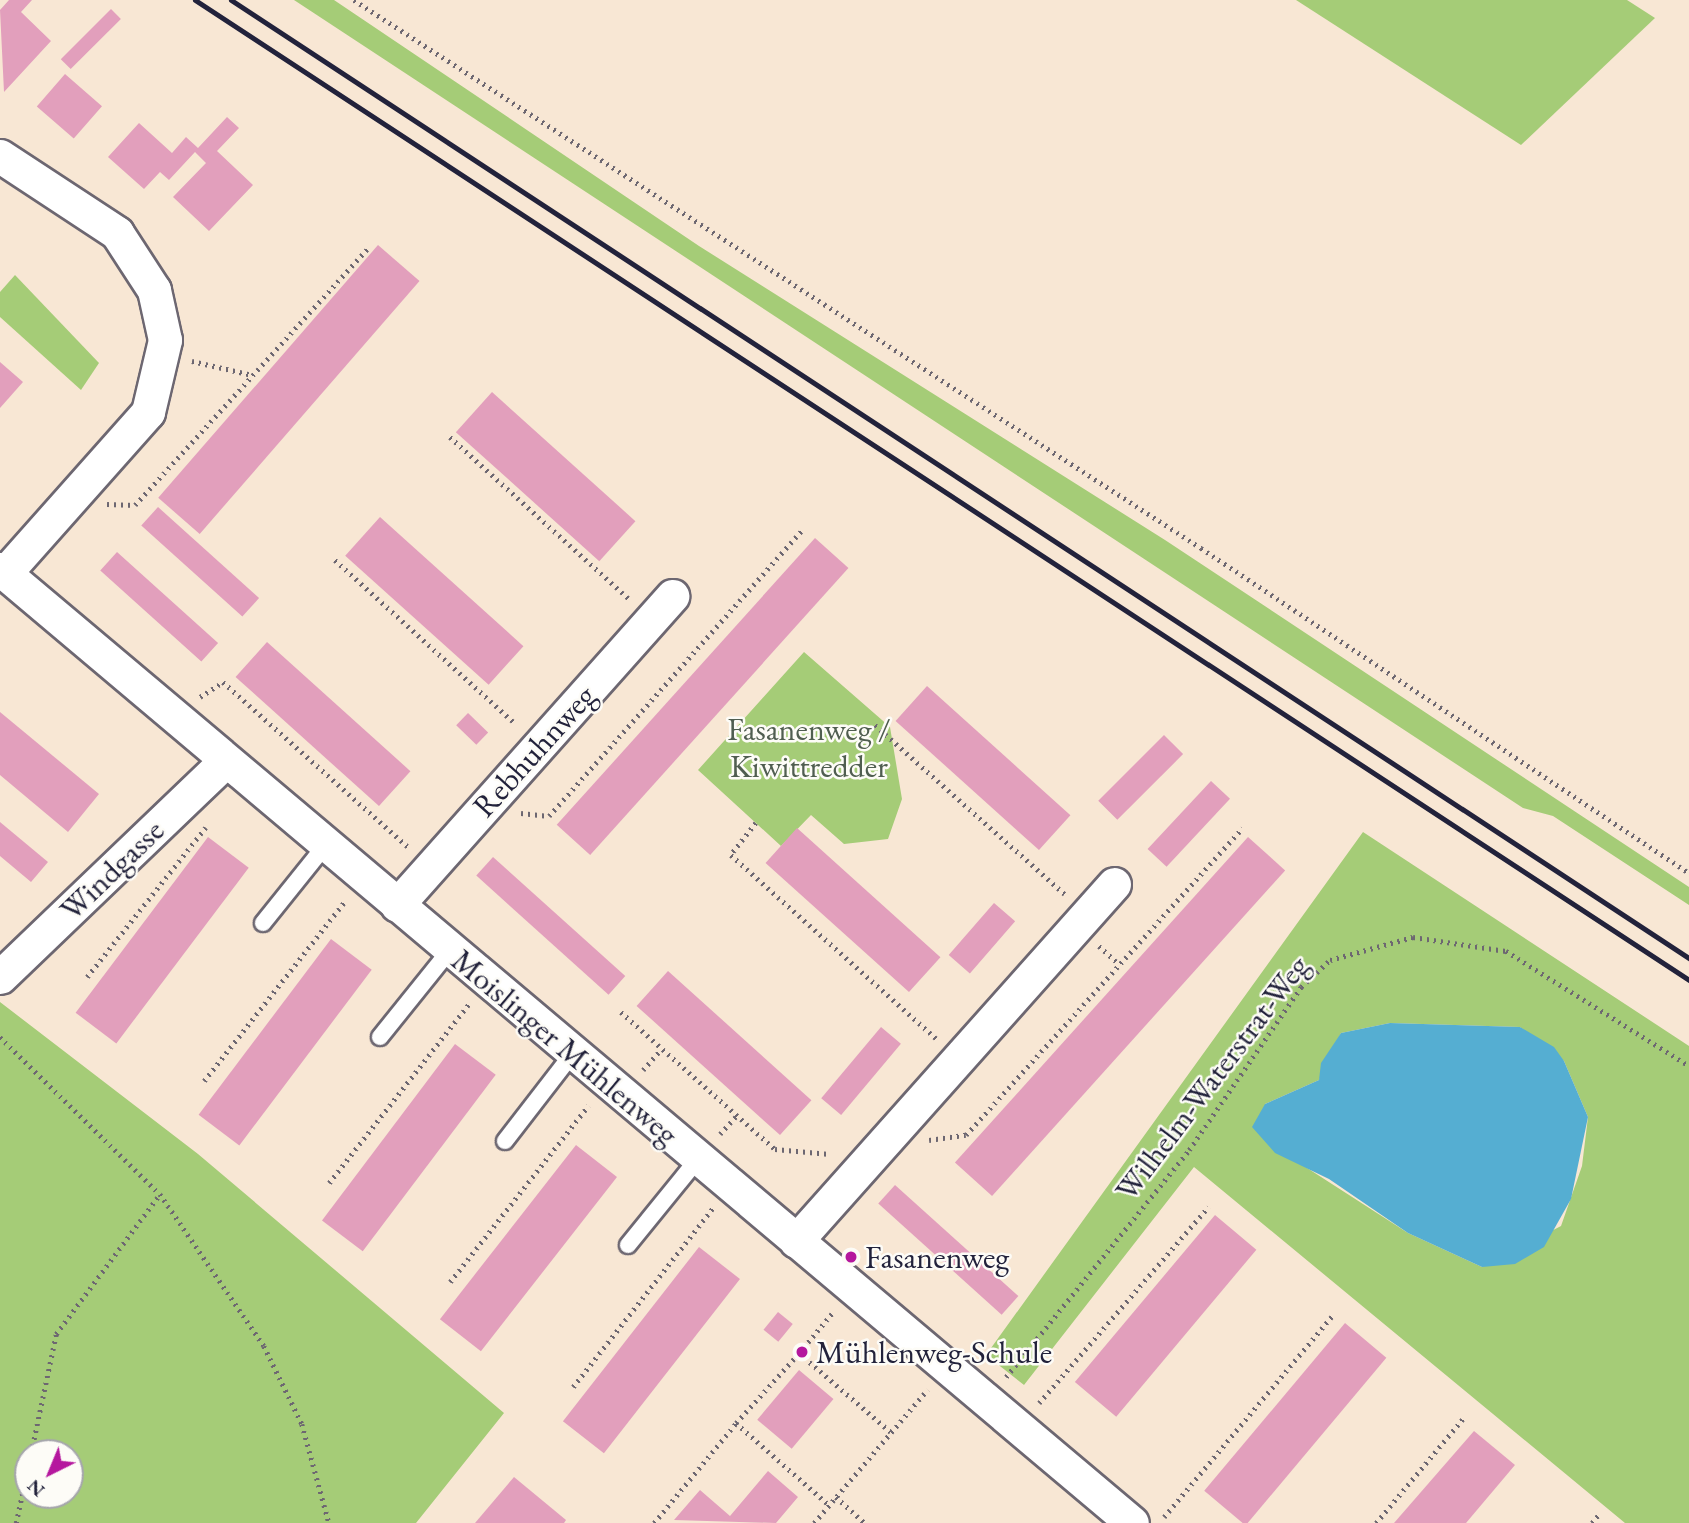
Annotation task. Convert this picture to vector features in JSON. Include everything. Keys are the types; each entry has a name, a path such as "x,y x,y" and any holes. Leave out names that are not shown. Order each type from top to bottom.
{"street":[{"path":"0,156 117,233 154,289 165,340 148,412 68,503 3,571"},
{"name":"Moislinger Mühlenweg","path":"3,571 235,772 1132,1523"},
{"name":"Rebhuhnweg","path":"397,905 662,608"},
{"name":"Windgasse","path":"0,977 235,772"},
{"path":"796,1241 1114,884"}],"lane":[{"path":"263,923 325,846"},
{"path":"380,1037 450,950"},
{"path":"505,1141 573,1054"},
{"path":"628,1245 698,1158"}],"path":[{"path":"354,0 1201,548 1689,873"},
{"path":"68,503 135,505 369,247"},
{"path":"162,354 253,375"},
{"path":"450,438 662,608"},
{"path":"482,810 549,816 803,529"},
{"path":"335,560 540,745"},
{"path":"170,716 223,682 430,867"},
{"path":"875,725 1087,914"},
{"path":"87,977 235,772"},
{"path":"756,823 730,855 959,1058"},
{"path":"905,1118 933,1144 966,1135 1242,828"},
{"path":"204,1081 364,878"},
{"name":"Wilhelm-Waterstrat-Weg","path":"986,1402 1189,1150 1301,987 1330,960 1372,943 1413,937 1506,951 1689,1066"},
{"path":"329,1183 488,982"},
{"path":"621,1012 775,1149 843,1155 860,1169"},
{"path":"0,1037 160,1194 264,1346 302,1424 329,1523"},
{"path":"450,1282 607,1082"},
{"path":"573,1387 732,1187"},
{"path":"34,1439 56,1334 160,1194"},
{"path":"1017,1428 1208,1207"},
{"path":"654,1523 736,1423 853,1289"},
{"path":"1159,1523 1335,1314"},
{"path":"799,1353 891,1432"},
{"path":"814,1523 945,1368"},
{"path":"1376,1523 1465,1416"},
{"path":"736,1423 829,1505"},
{"path":"836,1497 865,1523"},
{"path":"1592,1523 1599,1514"}],"green space":[{"path":"294,0 334,0 699,246 1165,540 1689,887 1689,905 1553,816 1523,808"},
{"path":"1296,0 1627,0 1655,18 1521,145"},
{"path":"15,275 99,363 81,390 0,317 0,292"},
{"name":"Fasanenweg / Kiwittredder","path":"804,652 890,727 902,799 888,839 844,844 811,815 781,846 698,770"},
{"path":"1363,832 1689,1046 1689,1523 1625,1523 1194,1167 1024,1385 986,1355","holes":["1390,1023 1520,1027 1564,1061 1588,1117 1582,1166 1561,1226 1482,1267 1408,1233 1304,1166 1265,1104 1319,1080 1341,1033"]},
{"path":"0,1002 198,1154 504,1413 416,1523 0,1523"}],"water":[{"path":"1390,1023 1520,1027 1554,1047 1564,1061 1588,1117 1571,1199 1544,1247 1515,1264 1482,1267 1408,1233 1329,1179 1275,1153 1252,1127 1265,1104 1319,1080 1321,1063 1341,1033"}],"building":[{"path":"9,0 32,0 21,12 51,41 4,92 0,10"},
{"path":"111,9 121,19 71,69 61,59"},
{"path":"65,74 102,106 74,139 37,106"},
{"path":"227,117 239,128 217,151 253,185 209,231 173,197 206,163 195,152 169,180 160,172 144,189 108,157 139,123 172,153 186,137 198,148"},
{"path":"378,245 420,281 200,534 158,498"},
{"path":"0,362 23,382 0,408"},
{"path":"492,392 635,521 599,561 456,432"},
{"path":"158,507 259,598 242,617 141,526"},
{"path":"380,517 523,646 489,685 345,556"},
{"path":"815,538 848,568 590,855 557,825"},
{"path":"117,552 218,643 201,662 100,571"},
{"path":"267,642 410,771 379,806 236,677"},
{"path":"927,686 1070,815 1039,850 896,721"},
{"path":"0,712 99,794 68,832 0,775"},
{"path":"468,713 488,732 476,745 456,725"},
{"path":"1164,735 1183,754 1117,820 1098,801"},
{"path":"1211,781 1230,799 1167,867 1148,849"},
{"path":"0,822 48,862 31,882 0,856"},
{"path":"797,828 940,957 909,992 766,863"},
{"path":"208,837 249,868 116,1043 76,1013"},
{"path":"1248,837 1285,870 992,1196 955,1162"},
{"path":"493,857 625,976 609,995 476,876"},
{"path":"994,903 1015,921 970,973 949,955"},
{"path":"331,939 372,970 239,1145 199,1115"},
{"path":"668,971 811,1100 780,1135 637,1006"},
{"path":"881,1027 901,1044 841,1115 821,1098"},
{"path":"455,1044 496,1075 363,1251 322,1220"},
{"path":"576,1145 617,1177 481,1351 440,1319"},
{"path":"895,1185 1018,1296 1002,1315 878,1204"},
{"path":"1215,1215 1256,1250 1116,1417 1075,1382"},
{"path":"699,1247 740,1279 604,1453 563,1421"},
{"path":"778,1312 793,1324 778,1342 764,1330"},
{"path":"1345,1323 1386,1358 1248,1523 1243,1523 1204,1491"},
{"path":"799,1370 833,1399 792,1449 757,1420"},
{"path":"1474,1431 1515,1465 1466,1523 1394,1523"},
{"path":"768,1471 798,1497 776,1523 674,1520 700,1490 730,1516"},
{"path":"514,1477 566,1520 564,1523 475,1523"}],"railway":[{"path":"195,0 1689,980"},
{"path":"231,0 1689,958"}],"place":[{"name":"Fasanenweg","path":"851,1257"},
{"name":"Mühlenweg-Schule","path":"802,1352"}]}
